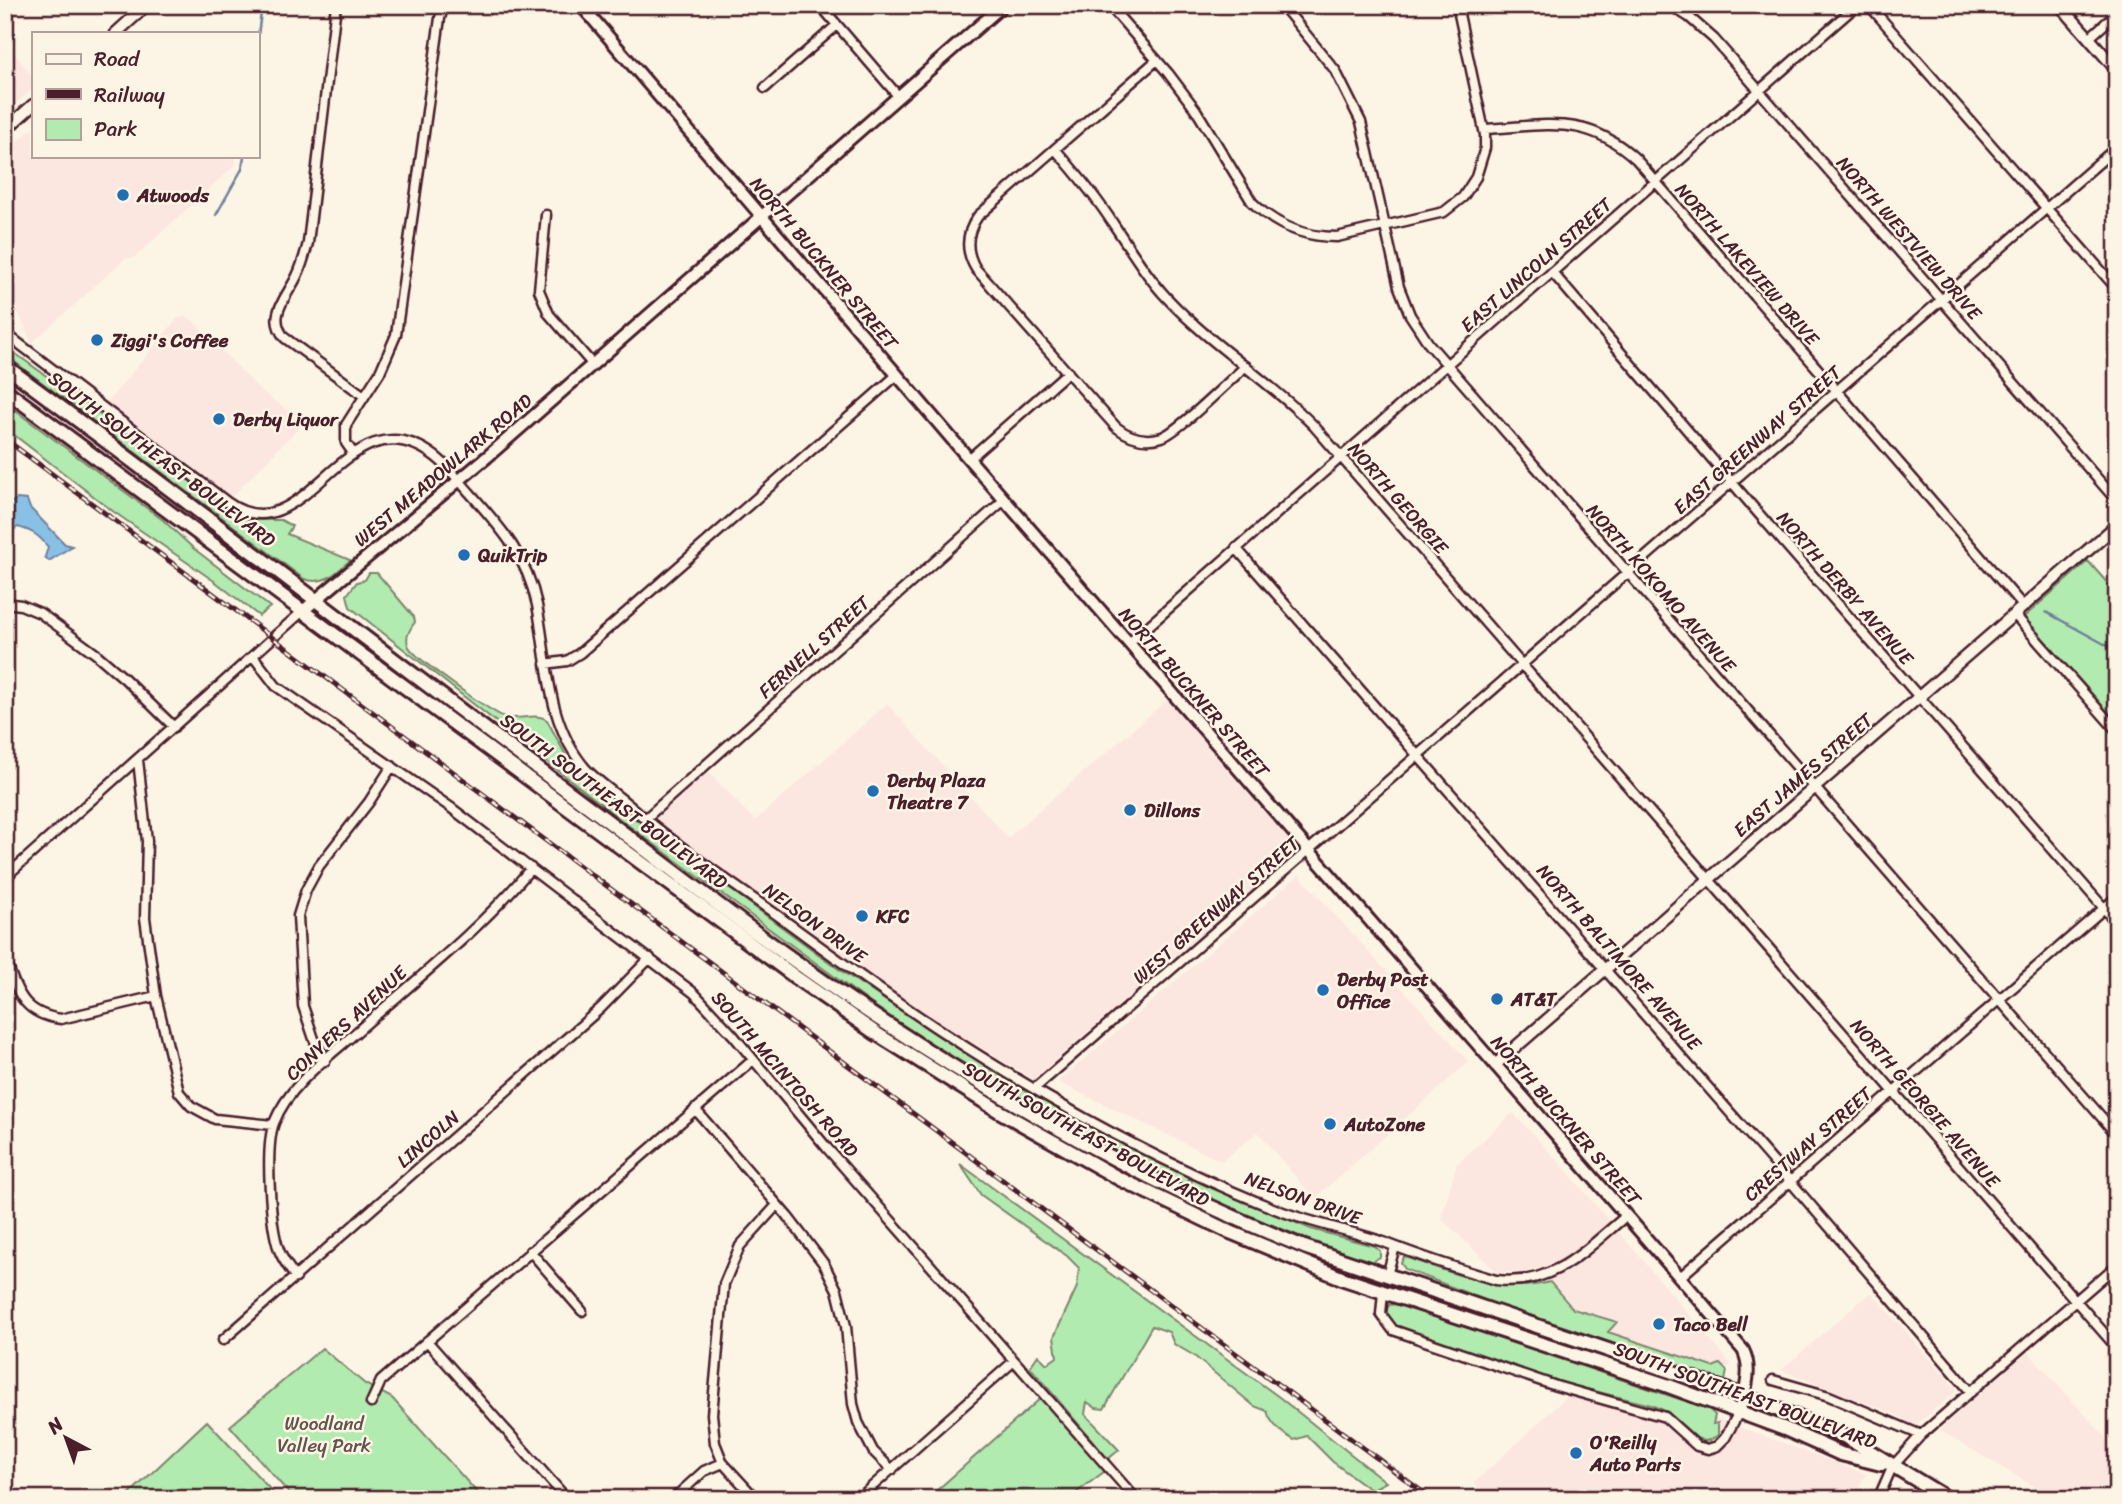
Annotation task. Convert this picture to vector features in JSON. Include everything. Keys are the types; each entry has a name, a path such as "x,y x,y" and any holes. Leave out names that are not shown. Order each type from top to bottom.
{"main road":[{"name":"NORTH BUCKNER STREET","path":"580,5 1004,500 1743,1350 1748,1361 1744,1396 1739,1412"},
{"name":"WEST MEADOWLARK ROAD","path":"304,611 593,365 1003,5"},
{"name":"SOUTH SOUTHEAST BOULEVARD","path":"5,366 699,889 876,1017 943,1061 1082,1143 1165,1186 1252,1226 1387,1275 1744,1396 1846,1437 1892,1467"},
{"name":"SOUTH SOUTHEAST BOULEVARD","path":"5,390 797,979 917,1060 1020,1123 1155,1197 1230,1232 1326,1271 1666,1385 1841,1454 1892,1467"},
{"path":"1326,1271 1343,1268 1375,1280 1381,1280 1387,1275"},
{"path":"1383,1292 1400,1289 1436,1299 1450,1296"},
{"path":"1892,1467 1948,1499"}],"street":[{"path":"117,32 148,5"},
{"path":"336,5 308,243 297,276 277,316 279,331 285,338 364,396"},
{"path":"353,453 346,443 344,432 380,372 397,335 439,25 444,5"},
{"path":"820,5 899,97"},
{"path":"1109,5 1196,110 1244,190 1270,218 1295,232 1321,237 1337,237 1435,215 1449,209 1464,197 1476,177 1485,148 1484,129 1457,5"},
{"name":"NORTH KOKOMO AVENUE","path":"1282,5 1335,70 1361,122 1398,283 1418,329 1627,574 2117,1135"},
{"name":"NORTH WESTVIEW DRIVE","path":"1670,5 1701,26 1759,90 2117,501"},
{"name":"EAST LINCOLN STREET","path":"1129,643 1857,5"},
{"path":"1869,5 2117,289"},
{"path":"2060,5 2117,70"},
{"path":"2089,38 2117,13"},
{"path":"765,88 837,25"},
{"path":"1157,60 978,216 970,230 969,253 976,269 1116,427 1140,439 1167,435 1246,366"},
{"path":"5,130 32,106"},
{"name":"NORTH LAKEVIEW DRIVE","path":"1484,129 1563,125 1582,127 1605,136 1623,148 2023,606"},
{"name":"EAST GREENWAY STREET","path":"1418,755 2117,147"},
{"name":"NORTH GEORGIE","path":"1055,149 1085,185 1167,299 1294,406 1709,879"},
{"path":"546,215 539,290 549,314 593,365"},
{"name":"NORTH DERBY AVENUE","path":"1552,272 1732,483 2117,923"},
{"name":"NELSON DRIVE","path":"5,333 245,513 262,516 284,510 353,453 377,442 402,440 433,455 511,541 526,567 536,602 554,705 565,737 587,770 645,819 900,1004 1035,1088 1137,1144 1243,1195 1307,1220 1496,1280 1513,1282 1536,1279 1555,1271 1574,1259 1626,1216"},
{"path":"969,458 1068,372"},
{"path":"545,664 567,661 580,653 897,375"},
{"name":"FERNELL STREET","path":"645,819 1004,500"},
{"name":"EAST JAMES STREET","path":"1495,1065 2117,525"},
{"name":"NORTH BALTIMORE AVENUE","path":"1236,548 1971,1392"},
{"path":"5,603 21,605 40,613 96,654 174,727"},
{"name":"WEST MEADOWLARK ROAD","path":"5,880 304,611"},
{"path":"2014,614 2117,731"},
{"name":"SOUTH MCINTOSH ROAD","path":"253,656 276,686 392,766 531,868 702,1001 832,1154 1136,1499"},
{"name":"WEST GREENWAY STREET","path":"1035,1088 1418,755"},
{"path":"138,760 147,841 145,918 156,996 178,1092 202,1114 215,1119 273,1125"},
{"path":"325,1061 314,1039 300,990 298,916 306,890 319,866 355,821 392,766"},
{"path":"5,864 12,872"},
{"name":"CONYERS AVENUE","path":"296,1278 279,1249 272,1219 270,1163 273,1125 295,1090 496,908 531,868"},
{"name":"NORTH GEORGIE AVENUE","path":"1709,879 2117,1348"},
{"name":"CRESTWAY STREET","path":"1679,1278 2117,897"},
{"path":"5,958 17,993 35,1011 52,1018 61,1019 156,996"},
{"name":"LINCOLN","path":"223,1340 601,1009 650,958"},
{"path":"371,1403 381,1381 753,1060"},
{"path":"695,1110 824,1264 837,1290 846,1326 853,1404 858,1422 873,1451 892,1470"},
{"path":"756,1499 723,1463 715,1443 712,1421 724,1284 740,1246 776,1205"},
{"path":"1387,1275 1395,1247"},
{"path":"530,1251 582,1311"},
{"path":"1878,1499 1892,1467 1921,1435 2117,1265"},
{"path":"1383,1292 1381,1314 1393,1330 1556,1387 1665,1417 1697,1446 1708,1449 1717,1446 1725,1438 1739,1412"},
{"path":"427,1341 566,1499"},
{"path":"858,1499 1014,1361"},
{"path":"1773,1380 1829,1396 1921,1435"},
{"path":"673,1499 704,1471 723,1463"}],"shaded area":[{"path":"5,43 32,75 32,90 5,113"},
{"path":"32,129 32,158 236,158 236,164 134,258 126,258 32,343 5,284 5,152"},
{"path":"189,317 262,392 304,422 227,502 103,407 178,318"},
{"path":"1167,700 1295,848 1291,857 1033,1079 857,973 645,819 704,767 755,821 887,704 1008,838"},
{"path":"1299,875 1469,1062 1314,1199 1258,1132 1221,1161 1058,1082"},
{"path":"1513,1113 1561,1164 1732,1365 1716,1372 1598,1335 1614,1320 1576,1309 1539,1268 1525,1272 1497,1272 1441,1218 1457,1164"},
{"path":"1871,1292 1957,1390 1915,1426 1897,1415 1781,1370"},
{"path":"2028,1352 2117,1450 2117,1499 2055,1499 1939,1430"},
{"path":"1588,1377 1699,1412 1866,1474 1859,1486 1861,1499 1494,1499 1474,1483"}],"green space":[{"path":"5,343 16,354 167,463 233,515 244,520 281,520 292,526 287,534 350,560 335,574 324,579 304,579 20,366 5,354"},
{"path":"5,403 163,520 193,548 270,607 259,616 217,583 114,512 5,428"},
{"path":"2088,561 2117,594 2117,722 2024,617"},
{"path":"369,573 377,573 414,617 415,622 407,640 409,647 425,662 505,717 537,717 547,720 570,763 588,784 840,970 940,1037 1043,1100 1151,1157 1246,1202 1311,1229 1374,1246 1380,1251 1380,1257 1371,1262 1331,1249 1191,1192 1189,1187 1192,1180 1189,1179 1186,1186 1121,1155 1010,1096 903,1027 625,823 350,607 347,595 357,582 365,580"},
{"path":"960,1164 1279,1397 1386,1482 1371,1490 1333,1462 1307,1436 1294,1440 1285,1434 1274,1424 1267,1411 1254,1406 1193,1355 1174,1344 1169,1332 1152,1326 1104,1409 1096,1408 1087,1402 1085,1414 1119,1450 1108,1459 1030,1367 1038,1355 1047,1364 1057,1357 1054,1337 1077,1287 1079,1268 1067,1256 981,1195"},
{"path":"1404,1257 1489,1283 1519,1286 1550,1282 1573,1309 1617,1322 1608,1332 1713,1367 1720,1364 1727,1371 1725,1381 1498,1305 1405,1269 1401,1263"},
{"path":"1397,1304 1709,1409 1715,1415 1713,1424 1718,1423 1718,1435 1704,1441 1668,1412 1651,1405 1570,1385 1407,1331 1391,1322 1385,1313 1389,1305"},
{"name":"Woodland Valley Park","path":"322,1348 365,1384 392,1398 483,1499 294,1499 230,1426"},
{"path":"1041,1398 1105,1471 1068,1499 927,1499"},
{"path":"207,1421 279,1499 124,1499"}],"water":[{"path":"17,499 27,500 30,508 65,544 72,546 49,561 45,557 48,547 45,543 35,534 18,527 7,534 5,551 5,506"}],"waterway":[{"path":"258,32 262,5"},
{"path":"216,215 242,169 244,158"},
{"path":"2046,612 2117,651"}],"railway":[{"path":"5,439 1432,1499"}],"place":[{"name":"Atwoods","path":"123,195"},
{"name":"Ziggi's Coffee","path":"97,340"},
{"name":"Derby Liquor","path":"219,419"},
{"name":"QuikTrip","path":"464,555"},
{"name":"Derby Plaza Theatre 7","path":"873,791"},
{"name":"Dillons","path":"1130,810"},
{"name":"KFC","path":"862,916"},
{"name":"Derby Post Office","path":"1323,990"},
{"name":"AT&T","path":"1497,999"},
{"name":"AutoZone","path":"1330,1124"},
{"name":"Taco Bell","path":"1659,1324"},
{"name":"O'Reilly Auto Parts","path":"1576,1453"}]}
